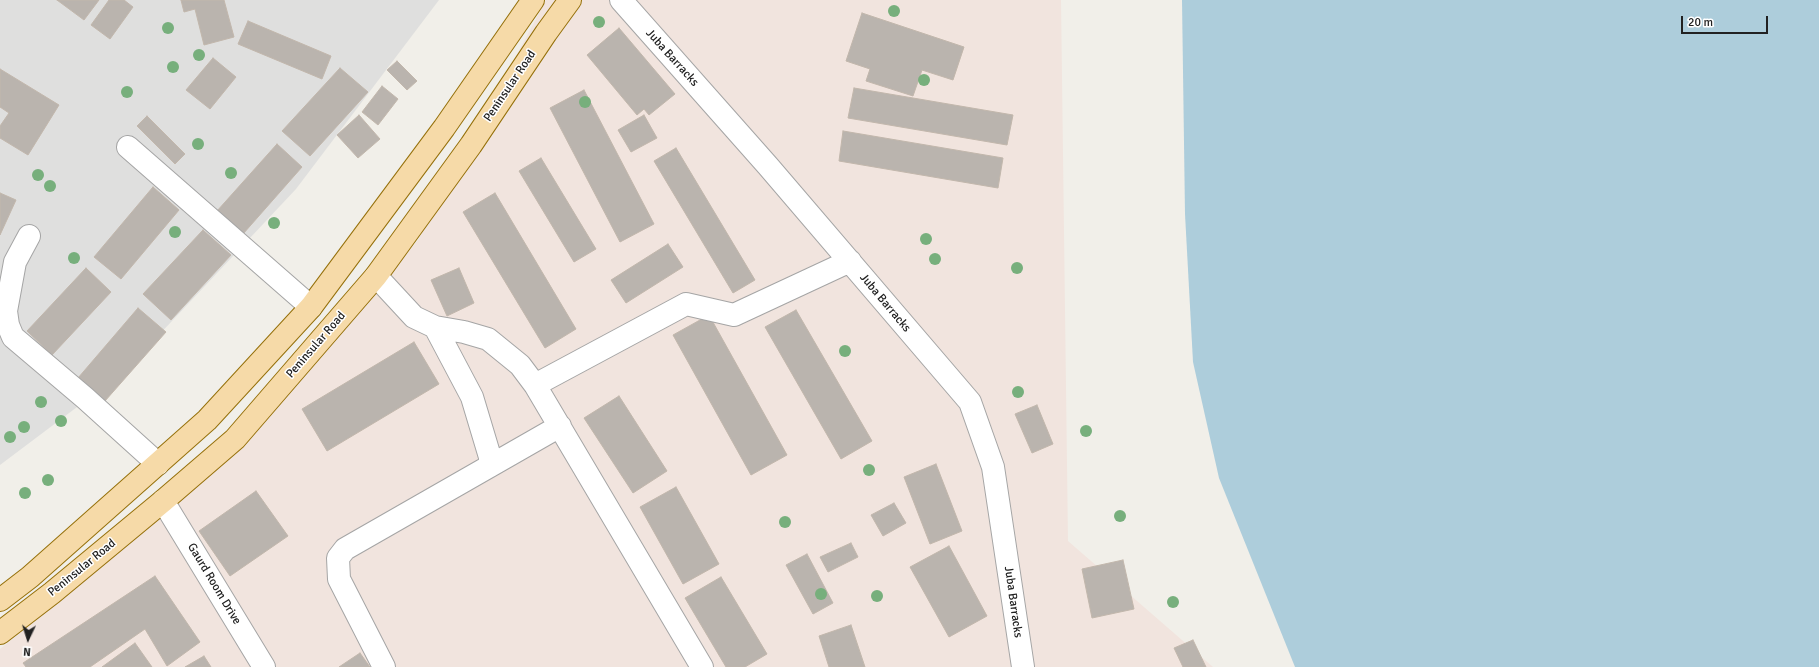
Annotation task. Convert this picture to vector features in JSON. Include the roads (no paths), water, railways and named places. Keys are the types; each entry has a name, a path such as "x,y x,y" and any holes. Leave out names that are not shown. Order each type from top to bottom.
{"main road":[{"path":"0,600 30,577 207,420 311,307 444,128 533,0"},
{"name":"Peninsular Road","path":"0,633 52,593 235,439 376,276 471,145 546,33 570,0"}],"street":[{"name":"Juba Barracks","path":"621,0 768,166 970,402 993,467 1023,667"},
{"path":"128,147 311,307"},
{"path":"29,236 15,262 6,311 8,325 14,337 85,398 158,464"},
{"path":"535,384 686,304 734,315 850,261"},
{"path":"376,276 414,317 435,327 464,332 488,339 520,365 535,384 702,667"},
{"path":"435,327 472,397 490,457 490,466"},
{"path":"384,667 339,579 338,558 345,549 560,426"},
{"name":"Gaurd Room Drive","path":"163,501 264,667"}],"water":[{"path":"1182,0 1819,0 1819,667 1295,667 1219,478 1193,362 1185,214"}]}
